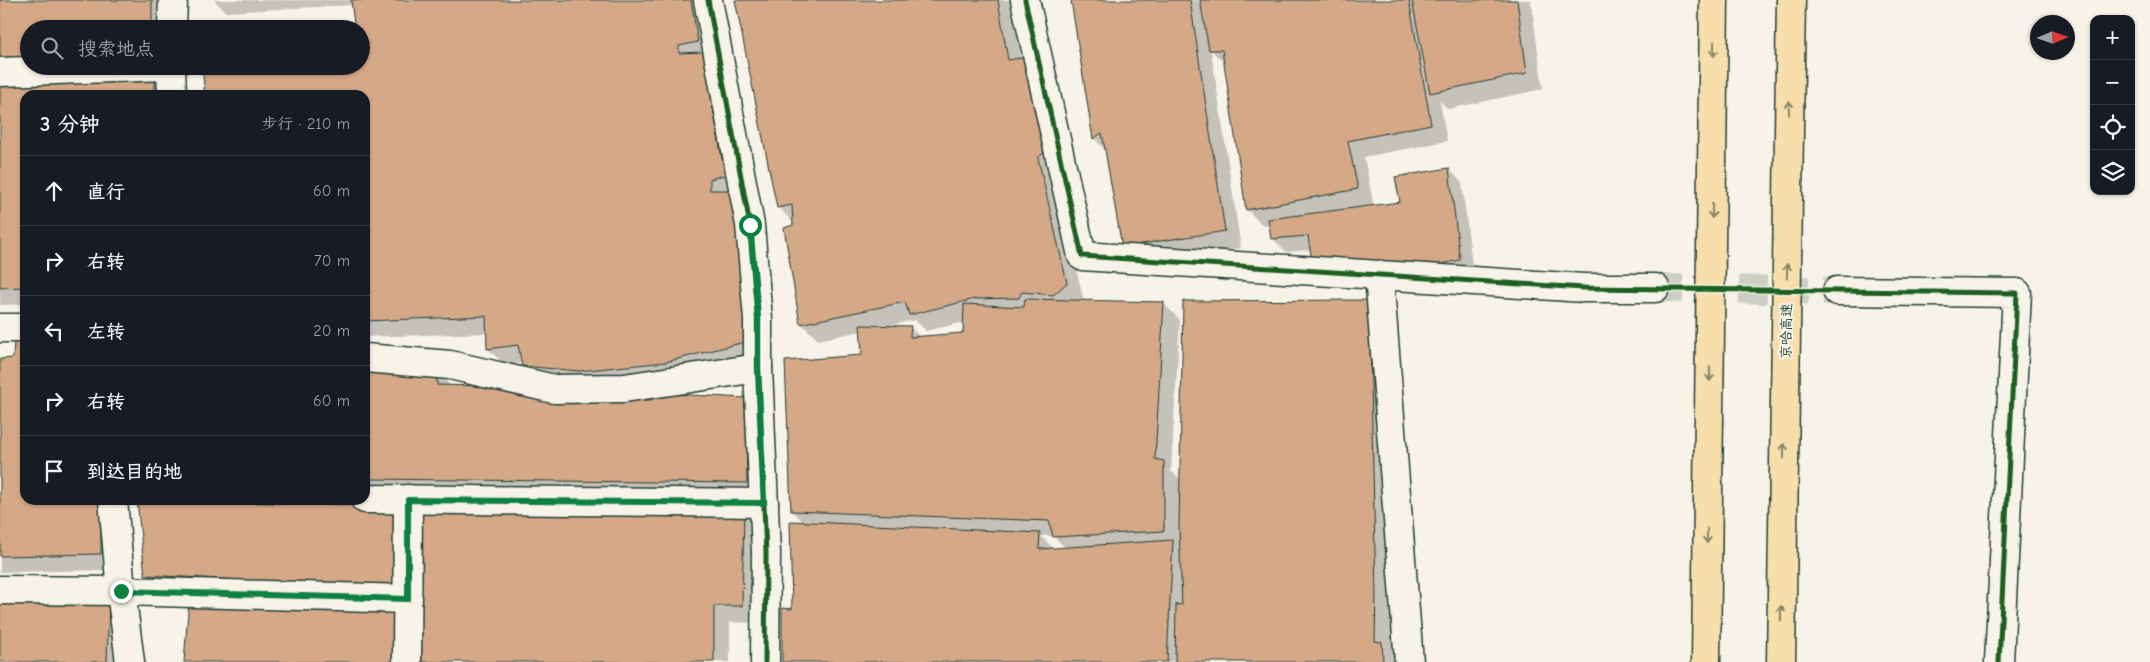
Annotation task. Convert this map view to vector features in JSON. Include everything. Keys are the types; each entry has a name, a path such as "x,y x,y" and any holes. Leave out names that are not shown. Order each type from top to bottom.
{"highway":[{"path":"1706,662 1714,0"},
{"name":"京哈高速","path":"1781,662 1791,0"}],"street":[{"path":"172,20 173,0"},
{"path":"708,0 750,225 758,319 758,368 764,503 765,662"},
{"path":"1025,0 1082,256 1584,288 1655,288"},
{"path":"0,72 20,71"},
{"path":"171,75 172,90"},
{"path":"1379,275 1409,662"},
{"path":"1837,291 2017,293 2000,662"},
{"path":"0,328 20,328"},
{"path":"370,358 450,365 554,389 624,388 758,368"},
{"path":"370,499 764,503"},
{"path":"407,662 408,500"},
{"path":"113,505 121,591 130,662"},
{"path":"0,590 121,591 408,599"}],"building":[{"path":"0,0 152,0 152,20 20,20 20,57 0,58"},
{"path":"351,0 691,0 698,42 679,46 679,53 703,52 725,175 710,179 710,190 731,190 743,269 749,341 666,362 579,371 522,366 518,345 487,349 486,316 370,321 370,90 204,90 203,75 370,75 370,20 354,20"},
{"path":"735,0 998,0 1008,60 1027,57 1049,148 1038,158 1067,283 1053,295 1022,292 1019,298 975,299 909,315 905,302 800,324 784,228 793,225 792,205 777,208"},
{"path":"1071,0 1190,0 1225,231 1122,247 1102,133 1093,139"},
{"path":"1200,0 1409,0 1431,124 1348,141 1358,189 1246,210 1222,50 1209,50"},
{"path":"1412,0 1517,0 1527,73 1430,93"},
{"path":"155,75 155,90 20,90 20,287 0,288 0,78"},
{"path":"1449,168 1460,260 1405,272 1313,269 1308,236 1271,239 1268,219 1400,202 1395,177"},
{"path":"1025,299 1164,302 1155,459 1164,461 1164,531 1053,537 1049,521 791,511 785,361 862,355 860,325 911,326 910,337 963,333 964,304 1024,307"},
{"path":"1369,300 1376,593 1375,641 1382,642 1383,662 1175,662 1176,604 1182,605 1179,526 1183,301"},
{"path":"14,340 20,340 20,505 101,505 101,554 0,556 0,359 13,358"},
{"path":"370,365 438,370 437,385 528,387 530,398 651,400 651,393 746,398 747,483 370,479"},
{"path":"138,505 404,506 404,585 259,581 145,575"},
{"path":"414,506 744,512 742,606 714,606 714,662 416,662"},
{"path":"790,521 1040,533 1039,549 1173,540 1167,662 782,662 782,608 792,609"},
{"path":"0,598 109,601 107,662 0,662"},
{"path":"189,600 400,609 400,662 184,662"}],"tunnel":[{"path":"1655,288 1837,291"}],"cycle path":[{"path":"708,0 750,225 758,319 758,368 766,553 765,662"},
{"path":"1025,0 1082,256 1584,288 2017,293 1999,662"}],"route":[{"path":"121,591 408,599 408,500 764,503 758,368 758,319 750,225"}]}
